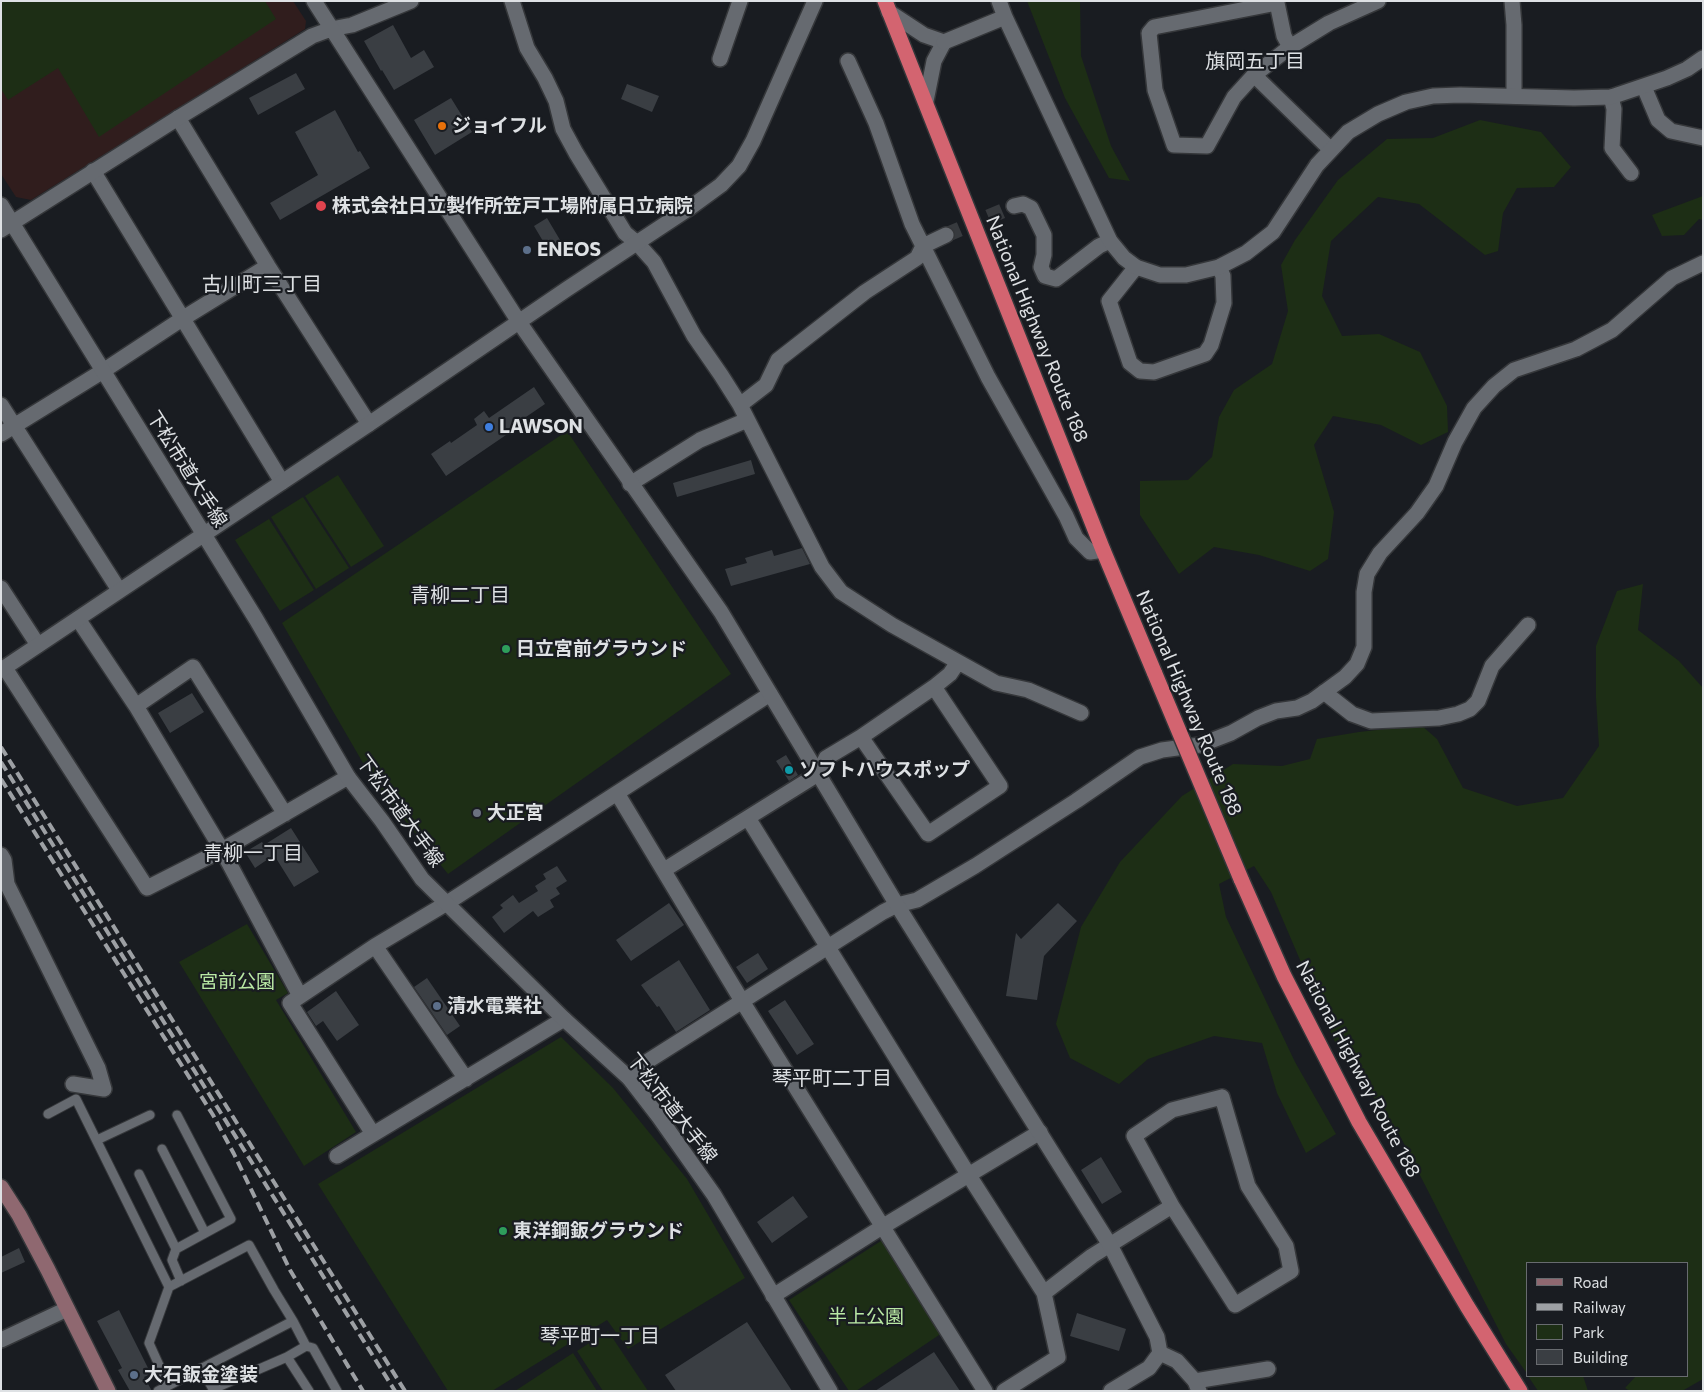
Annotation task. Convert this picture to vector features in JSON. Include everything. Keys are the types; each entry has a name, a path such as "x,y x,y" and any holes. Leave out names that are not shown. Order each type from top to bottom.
{"highway":[{"name":"National Highway Route 188","path":"887,7 1103,550 1241,879 1284,976 1359,1122 1467,1306 1520,1391"}],"main road":[{"path":"1,1188 19,1216 48,1270 108,1391"}],"street":[{"path":"314,1 519,322 630,484 721,612 897,905 1110,1246 1157,1337 1160,1353 1149,1368 1111,1391"},
{"path":"7,226 312,36 331,29 352,25 411,1"},
{"path":"512,1 527,48 556,101 562,129 625,233 637,242 654,262 694,336 740,405 822,567 841,592 892,625 996,683 1028,690 1081,713"},
{"path":"720,59 740,1"},
{"path":"348,777 222,850 147,888 3,669 714,190 739,166 753,141 815,1"},
{"path":"999,1 1110,240 1124,258 1136,267 1160,275 1186,276 1220,267 1246,253 1272,232 1317,165 1348,132 1370,118 1406,102 1432,96 1460,95 1611,97 1644,87 1687,69 1703,58"},
{"path":"1290,47 1284,36 1277,2 1154,27 1149,33 1155,90 1174,145 1207,146 1234,97 1254,75 1290,47 1329,23 1378,1"},
{"path":"1512,1 1514,96"},
{"path":"887,7 924,35 944,42"},
{"path":"926,101 934,61 944,42 1005,17"},
{"path":"848,61 876,123 912,224 988,377 1066,516 1076,538 1090,552 1103,550"},
{"path":"1254,75 1330,149"},
{"path":"1644,87 1658,120 1670,131 1703,138"},
{"path":"1611,97 1614,109 1612,148 1631,173"},
{"path":"178,118 268,266 369,424"},
{"path":"93,171 282,482"},
{"path":"1014,206 1023,204 1031,208 1044,235 1044,254 1041,267 1045,276 1056,280 1099,246 1110,240"},
{"name":"下松市道大手線","path":"1,205 7,226 103,371 205,534 348,777 422,878 564,1019 629,1078 714,1195 830,1391"},
{"path":"740,405 766,385 778,360 865,292 917,258 923,246 946,234"},
{"path":"629,1078 640,1066 883,912 897,905 917,900 975,866 1140,757 1162,750 1200,745 1231,733 1258,718 1276,711 1297,708 1312,701 1345,677 1357,664 1364,647 1364,592 1367,574 1380,553 1416,513 1436,486 1455,442 1474,408 1494,386 1514,370 1576,349 1612,330 1672,278 1703,263"},
{"path":"1,434 268,266"},
{"path":"1136,267 1109,301 1130,363 1140,371 1154,372 1205,354 1211,345 1224,304 1224,276 1220,267"},
{"path":"1,404 119,590"},
{"path":"630,484 700,440 747,420"},
{"path":"1,588 38,645"},
{"path":"78,619 136,706 222,850 300,996"},
{"path":"1324,692 1352,714 1371,721 1439,718 1458,714 1470,709 1478,701 1492,666 1528,625"},
{"path":"664,870 818,774 826,758 861,737 934,687 950,674 958,662"},
{"path":"136,706 194,667 285,814"},
{"path":"861,737 928,834 1000,786 934,687"},
{"path":"373,1134 290,1003 375,946 447,903 770,694"},
{"path":"617,793 742,1001 985,1391"},
{"path":"748,818 827,948 1044,1293 1058,1357 1004,1391"},
{"path":"1,855 4,860 8,884 98,1068 104,1089 73,1084"},
{"path":"375,946 466,1079"},
{"path":"337,1156 564,1019"},
{"path":"1222,1097 1248,1186 1286,1246 1291,1271 1235,1305 1172,1206 1134,1136 1172,1110 1222,1097"},
{"path":"773,1296 968,1174 1040,1132"},
{"path":"1044,1293 1092,1256 1172,1206"},
{"path":"1,1340 67,1309"},
{"path":"1160,1353 1178,1361 1197,1386 1268,1369"}],"lane":[{"path":"48,1114 76,1099 169,1287"},
{"path":"96,1140 150,1115"},
{"path":"177,1115 231,1219 176,1249 172,1260 180,1281"},
{"path":"162,1149 205,1233"},
{"path":"139,1174 176,1249"},
{"path":"168,1385 149,1343 169,1287 249,1245 306,1346"},
{"path":"158,1391 293,1321"},
{"path":"201,1368 213,1389 287,1357 306,1346 313,1348 337,1391"},
{"path":"287,1357 309,1391"}],"shaded area":[{"path":"1,1 293,1 306,21 305,29 31,200 16,197 1,174"}],"green space":[{"path":"1,1 265,1 276,19 99,137 58,68 8,100 1,89"},
{"path":"1027,1 1080,1 1081,56 1111,146 1130,181 1109,178 1065,98"},
{"path":"1480,120 1541,132 1571,167 1554,187 1517,188 1503,213 1498,251 1485,255 1419,204 1378,197 1331,241 1322,296 1342,336 1379,334 1420,352 1447,406 1448,432 1421,445 1381,425 1333,416 1314,445 1334,512 1328,559 1310,571 1259,555 1214,547 1179,574 1140,515 1140,481 1188,480 1212,457 1219,417 1234,390 1272,364 1288,311 1281,265 1295,240 1338,180 1387,139 1433,138"},
{"path":"1703,196 1703,220 1699,219 1684,235 1662,236 1652,215"},
{"name":"日立宮前グラウンド","path":"567,431 731,674 448,874 374,782 282,623"},
{"path":"338,475 384,546 351,567 305,496"},
{"path":"303,497 349,568 316,589 271,517"},
{"path":"269,519 314,590 280,611 235,540"},
{"path":"1643,584 1638,630 1679,661 1703,688 1703,1379 1682,1391 1630,1391 1625,1388 1635,1377 1689,1377 1689,1262 1526,1262 1526,1372 1506,1344 1398,1132 1335,1042 1271,892 1254,866 1219,884 1226,917 1295,1062 1336,1134 1306,1153 1277,1093 1262,1043 1214,1036 1148,1059 1119,1084 1070,1058 1056,1024 1081,927 1120,862 1182,796 1233,764 1282,766 1310,759 1317,739 1421,725 1437,739 1463,788 1517,806 1563,798 1599,746 1596,698 1596,646 1617,591"},
{"name":"宮前公園","path":"247,924 288,993 276,1000 356,1132 304,1166 179,962"},
{"path":"561,1037 613,1088 687,1179 745,1278 628,1349 607,1320 492,1391 448,1391 318,1184"},
{"name":"半上公園","path":"884,1239 942,1333 856,1391 849,1391 789,1300"},
{"path":"608,1331 648,1391 603,1391 577,1351"},
{"path":"573,1353 597,1391 515,1391"},
{"path":"1529,1377 1583,1377 1588,1391 1538,1391"}],"building":[{"path":"393,25 411,58 424,50 434,67 394,90 364,41"},
{"path":"296,73 305,89 258,115 249,98"},
{"path":"627,84 659,96 652,112 621,99"},
{"path":"451,98 472,132 435,155 414,120"},
{"path":"335,110 358,152 360,151 370,168 280,220 270,203 318,175 295,132"},
{"path":"547,218 563,245 550,253 534,226"},
{"path":"534,387 545,404 504,432 506,435 446,476 431,454 477,425 474,419 484,411 489,418"},
{"path":"751,460 755,474 677,497 673,483"},
{"path":"802,548 810,564 731,586 725,569 747,563 745,558 772,550 774,556"},
{"path":"192,693 204,712 170,733 158,713"},
{"name":"ソフトハウスポップ","path":"786,755 798,775 789,781 776,761"},
{"path":"291,828 319,872 294,887 274,855 255,868 245,852 262,842 264,845"},
{"path":"557,866 567,881 556,888 560,894 550,900 554,907 538,917 533,911 504,933 492,917 503,908 500,905 513,895 519,903 538,891 535,886 546,879 543,874"},
{"path":"669,903 684,925 631,961 616,940"},
{"path":"1058,903 1077,921 1044,956 1037,1000 1006,996 1016,933 1021,939"},
{"path":"758,953 768,969 747,983 736,967"},
{"path":"679,960 710,1010 676,1032 659,1006 657,1007 641,985"},
{"name":"清水電業社","path":"427,978 460,1026 447,1035 414,987"},
{"path":"336,991 359,1025 337,1041 323,1021 316,1026 307,1012"},
{"path":"785,1000 814,1044 797,1055 768,1011"},
{"path":"1101,1157 1122,1192 1102,1204 1081,1170"},
{"path":"793,1196 808,1217 772,1243 757,1222"},
{"path":"19,1248 25,1262 1,1273 1,1257"},
{"path":"119,1310 151,1374 144,1377 152,1391 130,1391 118,1370 122,1368 97,1321"},
{"path":"1077,1313 1126,1329 1119,1351 1070,1336"},
{"path":"747,1322 792,1391 676,1391 665,1375"},
{"path":"934,1352 960,1391 875,1391"}],"tunnel":[{"path":"946,235 1014,206"}],"railway":[{"path":"1,747 405,1391"},
{"path":"1,762 395,1391"},
{"path":"1,779 213,1115 290,1270 363,1391"}],"place":[{"name":"ジョイフル","path":"442,126"},
{"name":"株式会社日立製作所笠戸工場附属日立病院","path":"321,206"},
{"name":"ENEOS","path":"527,250"},
{"name":"LAWSON","path":"489,427"},
{"name":"日立宮前グラウンド","path":"506,649"},
{"name":"ソフトハウスポップ","path":"789,770"},
{"name":"大正宮","path":"477,813"},
{"name":"清水電業社","path":"437,1006"},
{"name":"東洋鋼鈑グラウンド","path":"503,1231"},
{"name":"大石鈑金塗装","path":"134,1375"}],"district":[{"name":"旗岡五丁目","path":"1255,61"},
{"name":"古川町三丁目","path":"262,284"},
{"name":"青柳二丁目","path":"460,595"},
{"name":"青柳一丁目","path":"253,853"},
{"name":"琴平町二丁目","path":"832,1078"},
{"name":"琴平町一丁目","path":"600,1336"}]}
